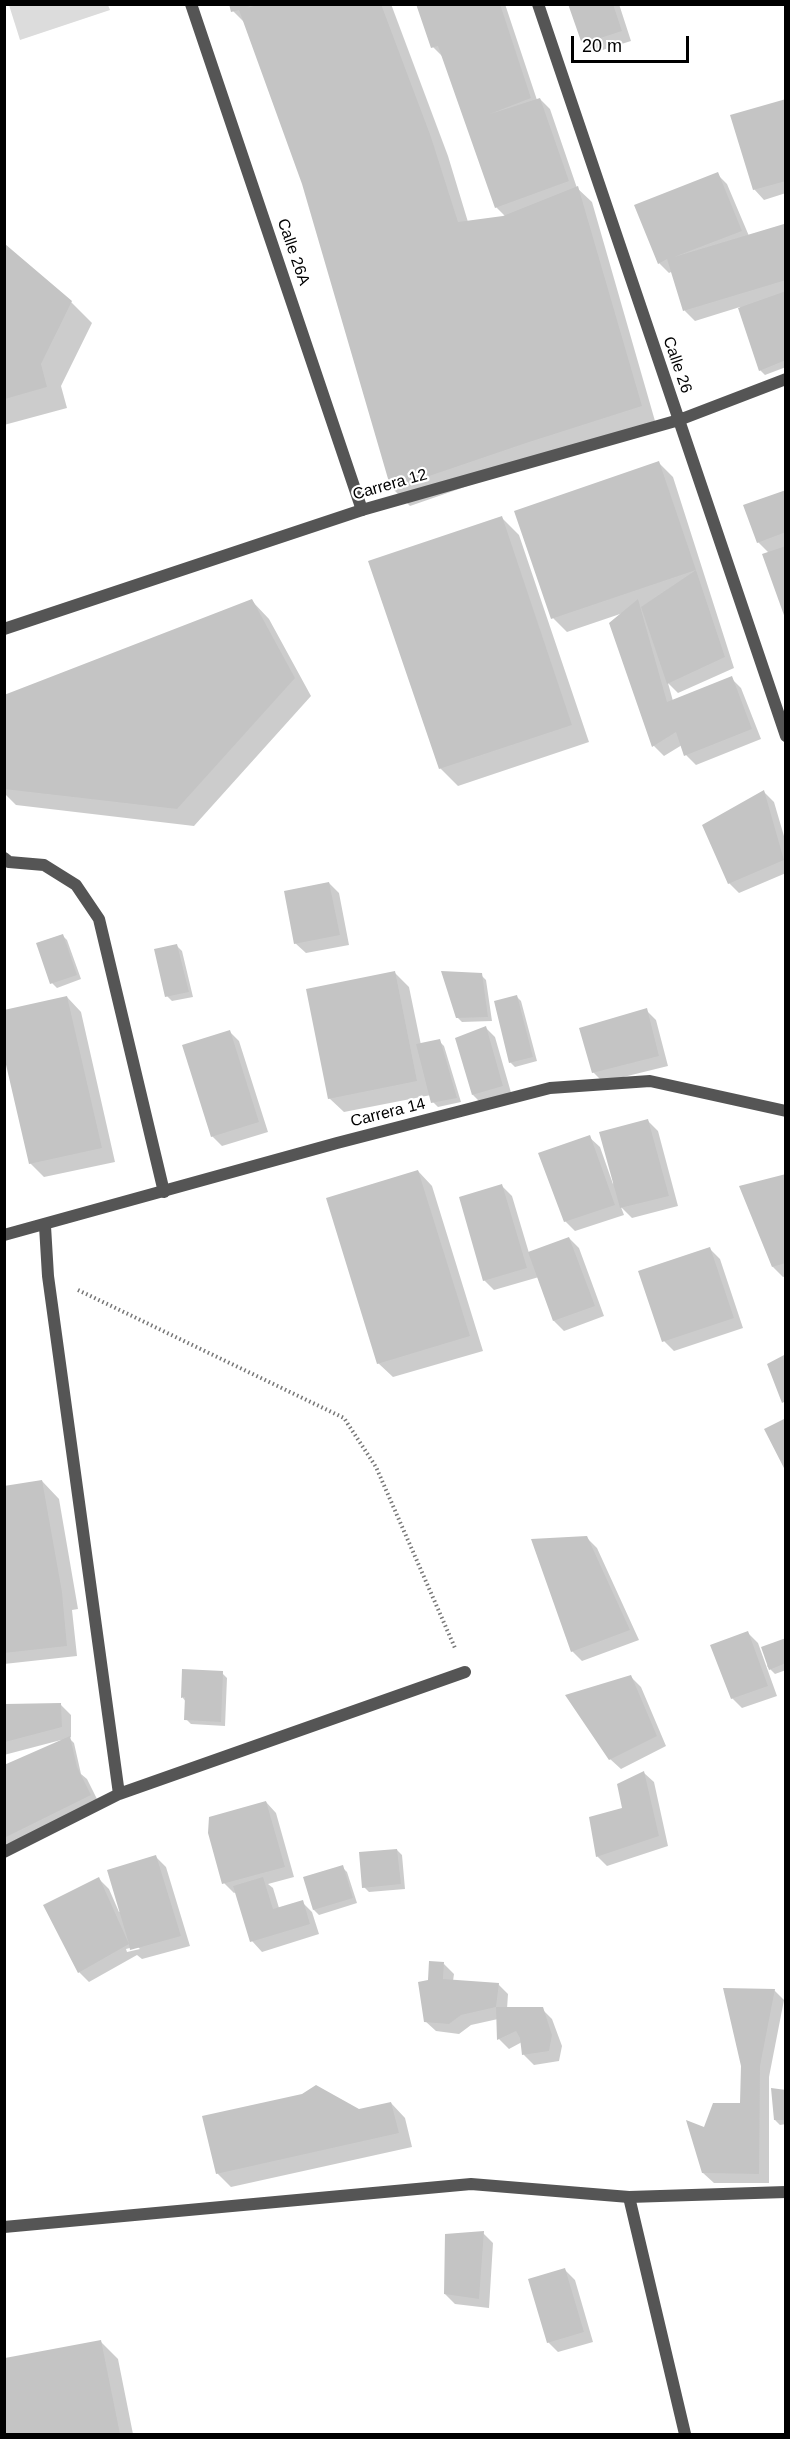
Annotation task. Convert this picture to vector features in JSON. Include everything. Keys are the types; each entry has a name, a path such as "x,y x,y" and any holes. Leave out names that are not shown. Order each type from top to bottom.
{"street":[{"name":"Calle 26A","path":"192,4 362,510"},
{"name":"Calle 26","path":"538,4 786,736"},
{"name":"Carrera 12","path":"4,629 362,510 678,420 786,379"},
{"path":"4,858 9,862 44,865 76,885 99,919 164,1192"},
{"name":"Carrera 14","path":"4,1236 337,1143 550,1088 650,1081 786,1112"},
{"path":"45,1226 48,1276 119,1794"},
{"path":"4,1852 119,1794 465,1672"},
{"path":"4,2227 471,2184 629,2197 786,2192"},
{"path":"629,2197 685,2434"}],"path":[{"path":"48,1276 344,1418 376,1467 465,1672"}],"shaded area":[{"path":"9,5 108,5 110,10 20,40"}],"building":[{"path":"229,4 255,4 246,8 262,4 381,4 431,137 458,222 503,216 578,186 642,406 391,489 302,184 239,10 231,12"},
{"path":"416,4 500,4 531,98 490,114 540,98 569,181 495,208 438,46 431,48"},
{"path":"568,4 613,4 622,31 582,44"},
{"path":"786,99 786,181 753,190 730,115"},
{"path":"718,172 742,231 674,257 784,224 786,280 683,311 667,259 658,264 634,205"},
{"path":"5,244 72,301 41,364 47,387 5,399"},
{"path":"786,291 786,360 759,371 738,308"},
{"path":"659,461 696,570 551,619 514,511"},
{"path":"786,490 786,532 757,543 743,505"},
{"path":"502,516 572,725 439,769 368,561"},
{"path":"786,546 786,618 785,618 762,554"},
{"path":"696,570 725,657 667,684 641,607"},
{"path":"252,599 295,678 177,809 4,789 4,695"},
{"path":"638,599 667,702 732,676 752,729 684,756 676,732 652,747 609,623"},
{"path":"764,790 784,860 728,884 702,825"},
{"path":"329,882 340,935 294,944 284,891"},
{"path":"63,934 77,975 50,984 36,943"},
{"path":"177,944 189,992 165,997 154,949"},
{"path":"395,971 417,1081 328,1099 306,989"},
{"path":"441,971 482,973 488,1017 456,1018"},
{"path":"517,995 533,1057 509,1063 494,1001"},
{"path":"67,996 102,1148 29,1164 4,1056 4,1010"},
{"path":"647,1008 659,1056 592,1073 579,1028"},
{"path":"486,1026 503,1086 472,1095 455,1038"},
{"path":"230,1030 259,1122 211,1137 182,1045"},
{"path":"440,1039 457,1098 431,1103 416,1044"},
{"path":"648,1119 669,1196 620,1208 599,1132"},
{"path":"590,1135 615,1205 564,1222 538,1153"},
{"path":"418,1170 470,1336 377,1364 326,1198"},
{"path":"786,1174 786,1263 772,1267 739,1186"},
{"path":"502,1184 527,1268 483,1281 459,1197"},
{"path":"569,1237 595,1306 553,1321 528,1252"},
{"path":"710,1247 734,1318 662,1342 638,1271"},
{"path":"786,1354 786,1401 782,1403 767,1364"},
{"path":"786,1418 786,1472 764,1429"},
{"path":"42,1480 62,1592 67,1646 4,1653 4,1486"},
{"path":"587,1536 630,1630 571,1652 531,1539"},
{"path":"748,1631 768,1686 731,1699 710,1645"},
{"path":"786,1638 786,1663 769,1670 761,1647"},
{"path":"182,1669 223,1671 221,1722 184,1720 185,1697 181,1698"},
{"path":"631,1675 657,1736 609,1760 565,1695"},
{"path":"61,1703 62,1727 5,1742 5,1704"},
{"path":"70,1736 77,1767 91,1795 4,1838 4,1765"},
{"path":"644,1771 659,1836 596,1857 589,1817 622,1808 617,1784"},
{"path":"266,1801 285,1867 222,1884 208,1833 209,1817"},
{"path":"397,1849 401,1884 362,1888 359,1852"},
{"path":"156,1855 181,1936 130,1950 107,1870"},
{"path":"343,1865 353,1898 313,1910 303,1877"},
{"path":"99,1877 129,1944 78,1973 43,1905"},
{"path":"263,1877 273,1909 303,1900 310,1924 250,1942 233,1886"},
{"path":"429,1961 444,1962 443,1979 499,1983 496,2007 461,2015 449,2024 424,2022 418,1982 428,1980"},
{"path":"723,1988 775,1989 760,2066 759,2174 702,2173 686,2120 704,2127 713,2103 740,2103 741,2066"},
{"path":"496,2007 543,2007 552,2035 549,2051 522,2055 520,2038 516,2031 497,2040"},
{"path":"316,2085 359,2109 391,2102 399,2133 216,2174 202,2116 302,2094"},
{"path":"771,2088 786,2090 786,2120 774,2120"},
{"path":"484,2231 479,2299 444,2294 445,2234"},
{"path":"565,2268 584,2332 547,2343 528,2279"},
{"path":"101,2340 120,2434 5,2434 5,2358"}]}
